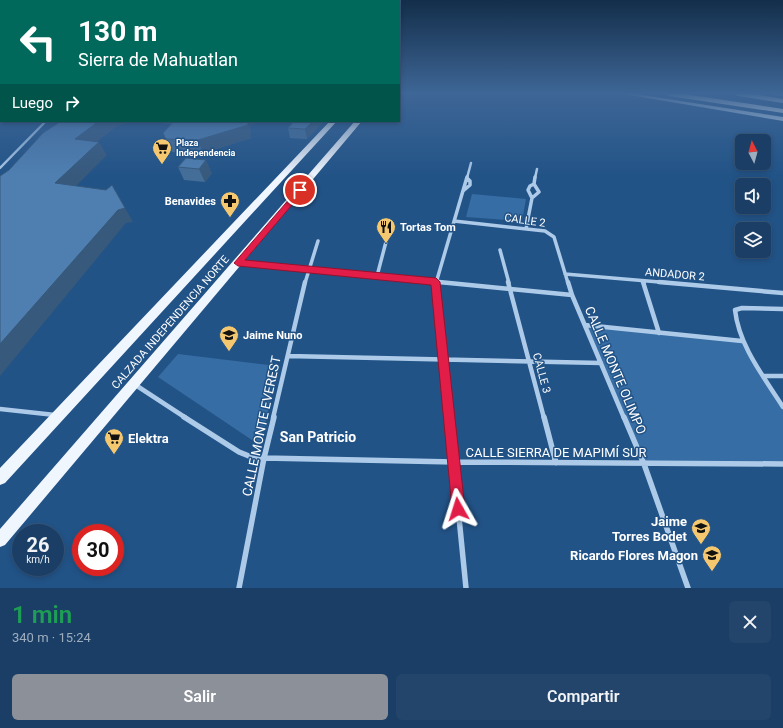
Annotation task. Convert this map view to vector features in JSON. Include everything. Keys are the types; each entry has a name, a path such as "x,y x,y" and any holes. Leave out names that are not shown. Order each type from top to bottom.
{"main road":[{"name":"CALZADA INDEPENDENCIA NORTE","path":"0,478 333,122"},
{"name":"CALZADA INDEPENDENCIA NORTE","path":"0,540 358,122"}],"street":[{"path":"0,168 45,122"},
{"path":"466,588 436,282 471,163"},
{"path":"526,229 532,198 528,190 530,186 534,184 537,169"},
{"path":"532,198 539,192 534,184"},
{"name":"CALLE 2","path":"454,221 545,231 554,237 565,274"},
{"path":"377,276 387,238"},
{"name":"CALLE MONTE EVEREST","path":"239,588 264,458 308,270 318,241"},
{"name":"CALLE 3","path":"500,250 556,463"},
{"path":"238,263 572,295"},
{"name":"ANDADOR 2","path":"565,274 783,293"},
{"name":"CALLE MONTE OLIMPO","path":"565,274 572,295 644,464 688,588"},
{"path":"643,281 659,333"},
{"path":"783,309 742,308 734,310 734,316 742,341 783,407"},
{"path":"585,325 742,341"},
{"path":"288,356 601,363"},
{"path":"764,376 783,376"},
{"name":"CALLE SIERRA DE MAPIMÍ SUR","path":"134,384 239,452 249,456 264,458 454,462 783,464"},
{"path":"0,409 58,415"}],"shaded area":[{"path":"472,194 526,199 522,221 466,217"},
{"path":"585,325 742,341 783,407 783,464 644,464"},
{"path":"178,354 277,366 261,446 158,377"}],"building":[{"path":"60,122 98,122 75,139 99,142 55,183 106,190 112,185 125,208 118,210 0,344 0,176 9,170 43,133"},
{"path":"173,122 248,122 248,125 198,140 166,139 163,133"},
{"path":"293,122 312,122 305,129 288,128"},
{"path":"186,158 206,160 199,169 178,167"}],"place":[{"name":"Plaza Independencia","path":"162,165"},
{"name":"Benavides","path":"230,218"},
{"name":"Tortas Tom","path":"386,244"},
{"name":"Jaime Nuno","path":"229,352"},
{"name":"Elektra","path":"114,455"},
{"name":"Jaime Torres Bodet","path":"701,545"},
{"name":"Ricardo Flores Magon","path":"712,572"}],"district":[{"name":"San Patricio","path":"318,437"}],"route":[{"path":"300,190 238,263 436,282 458,509"}]}
